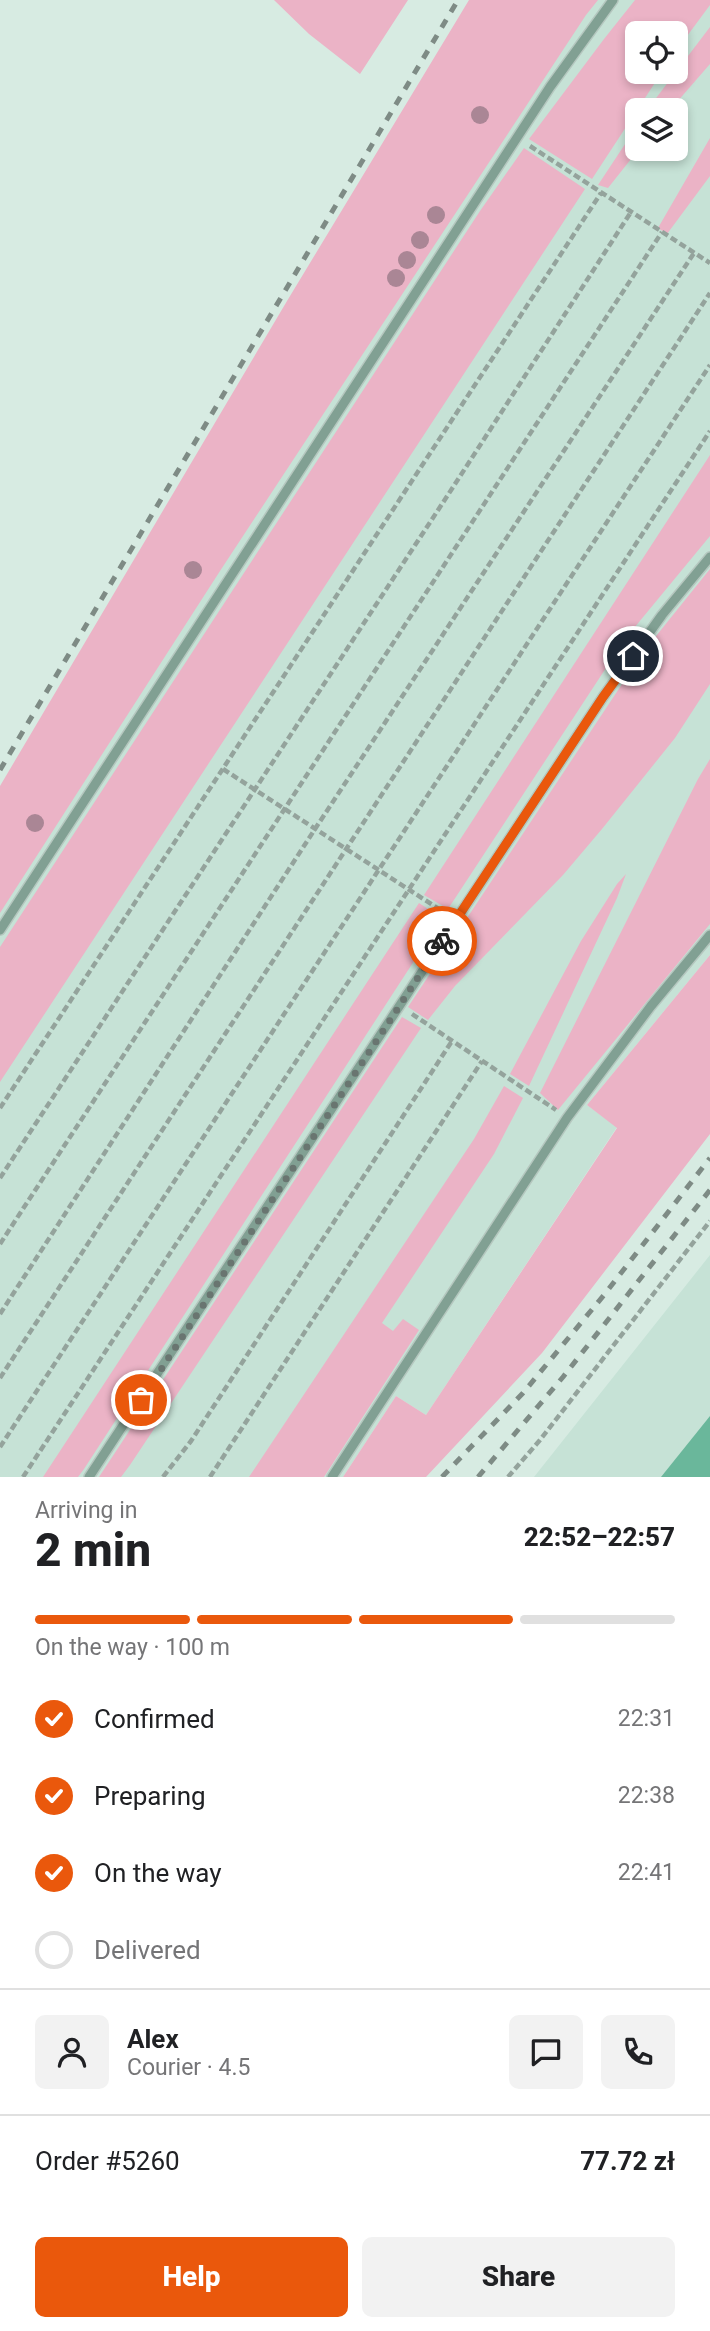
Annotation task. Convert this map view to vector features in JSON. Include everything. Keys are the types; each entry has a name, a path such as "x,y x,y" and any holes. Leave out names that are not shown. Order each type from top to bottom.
{"lane":[{"path":"0,930 517,137 613,0"},
{"path":"89,1477 603,697 662,615 710,557"},
{"path":"332,1477 567,1118 651,1006 710,935"}],"path":[{"path":"517,137 710,263"},
{"path":"0,1108 601,193"},
{"path":"0,1178 631,212"},
{"path":"0,1244 662,232"},
{"path":"0,1314 694,253"},
{"path":"0,1378 710,293"},
{"path":"0,1447 710,365"},
{"path":"23,1477 710,431"},
{"path":"223,769 456,920"},
{"path":"399,1006 567,1118"},
{"path":"163,1477 191,1441 452,1041"},
{"path":"210,1477 482,1061"},
{"path":"508,1477 540,1440 710,1221"}],"shaded area":[{"path":"274,0 408,0 360,74 309,34"},
{"path":"469,0 598,0 220,571 0,913 0,786"},
{"path":"489,0 710,0 710,955 587,1105 617,1127 426,1415 396,1396 343,1477 0,1477 0,822"},
{"path":"635,0 710,0 710,5 688,35 688,21 625,21 625,84 654,84 645,98 625,98 625,129 592,179 529,139"},
{"path":"710,27 710,64 680,98 656,98 667,84 688,84 688,56"},
{"path":"710,138 710,176 667,234 658,228"},
{"path":"625,144 625,161 629,161 608,188 598,185"},
{"path":"524,148 585,189 0,1082 0,947 480,211"},
{"path":"710,455 710,536 625,639 448,909 424,895"},
{"path":"710,569 710,684 675,738 563,875 455,986 428,1020 408,1007 644,651"},
{"path":"710,759 710,924 558,1110 540,1093"},
{"path":"626,874 529,1086 510,1074 581,941"},
{"path":"419,903 442,918 84,1469 78,1477 43,1477"},
{"path":"710,955 710,1134 542,1353 426,1477 343,1477 396,1396 426,1415 617,1128 587,1105"},
{"path":"402,1017 421,1028 130,1465 121,1477 99,1477"},
{"path":"504,1086 523,1098 494,1154 382,1323 393,1331 403,1319 419,1330 324,1477 249,1477 474,1139"},
{"path":"710,1255 710,1477 534,1477"}],"building":[{"path":"710,1416 710,1477 661,1477"}],"railway":[{"path":"0,770 458,0"},
{"path":"442,1477 523,1393 604,1295 710,1158"},
{"path":"478,1477 563,1377 710,1190"}],"way so far":[{"path":"141,1400 442,941"}],"route":[{"path":"442,941 633,656"}]}
